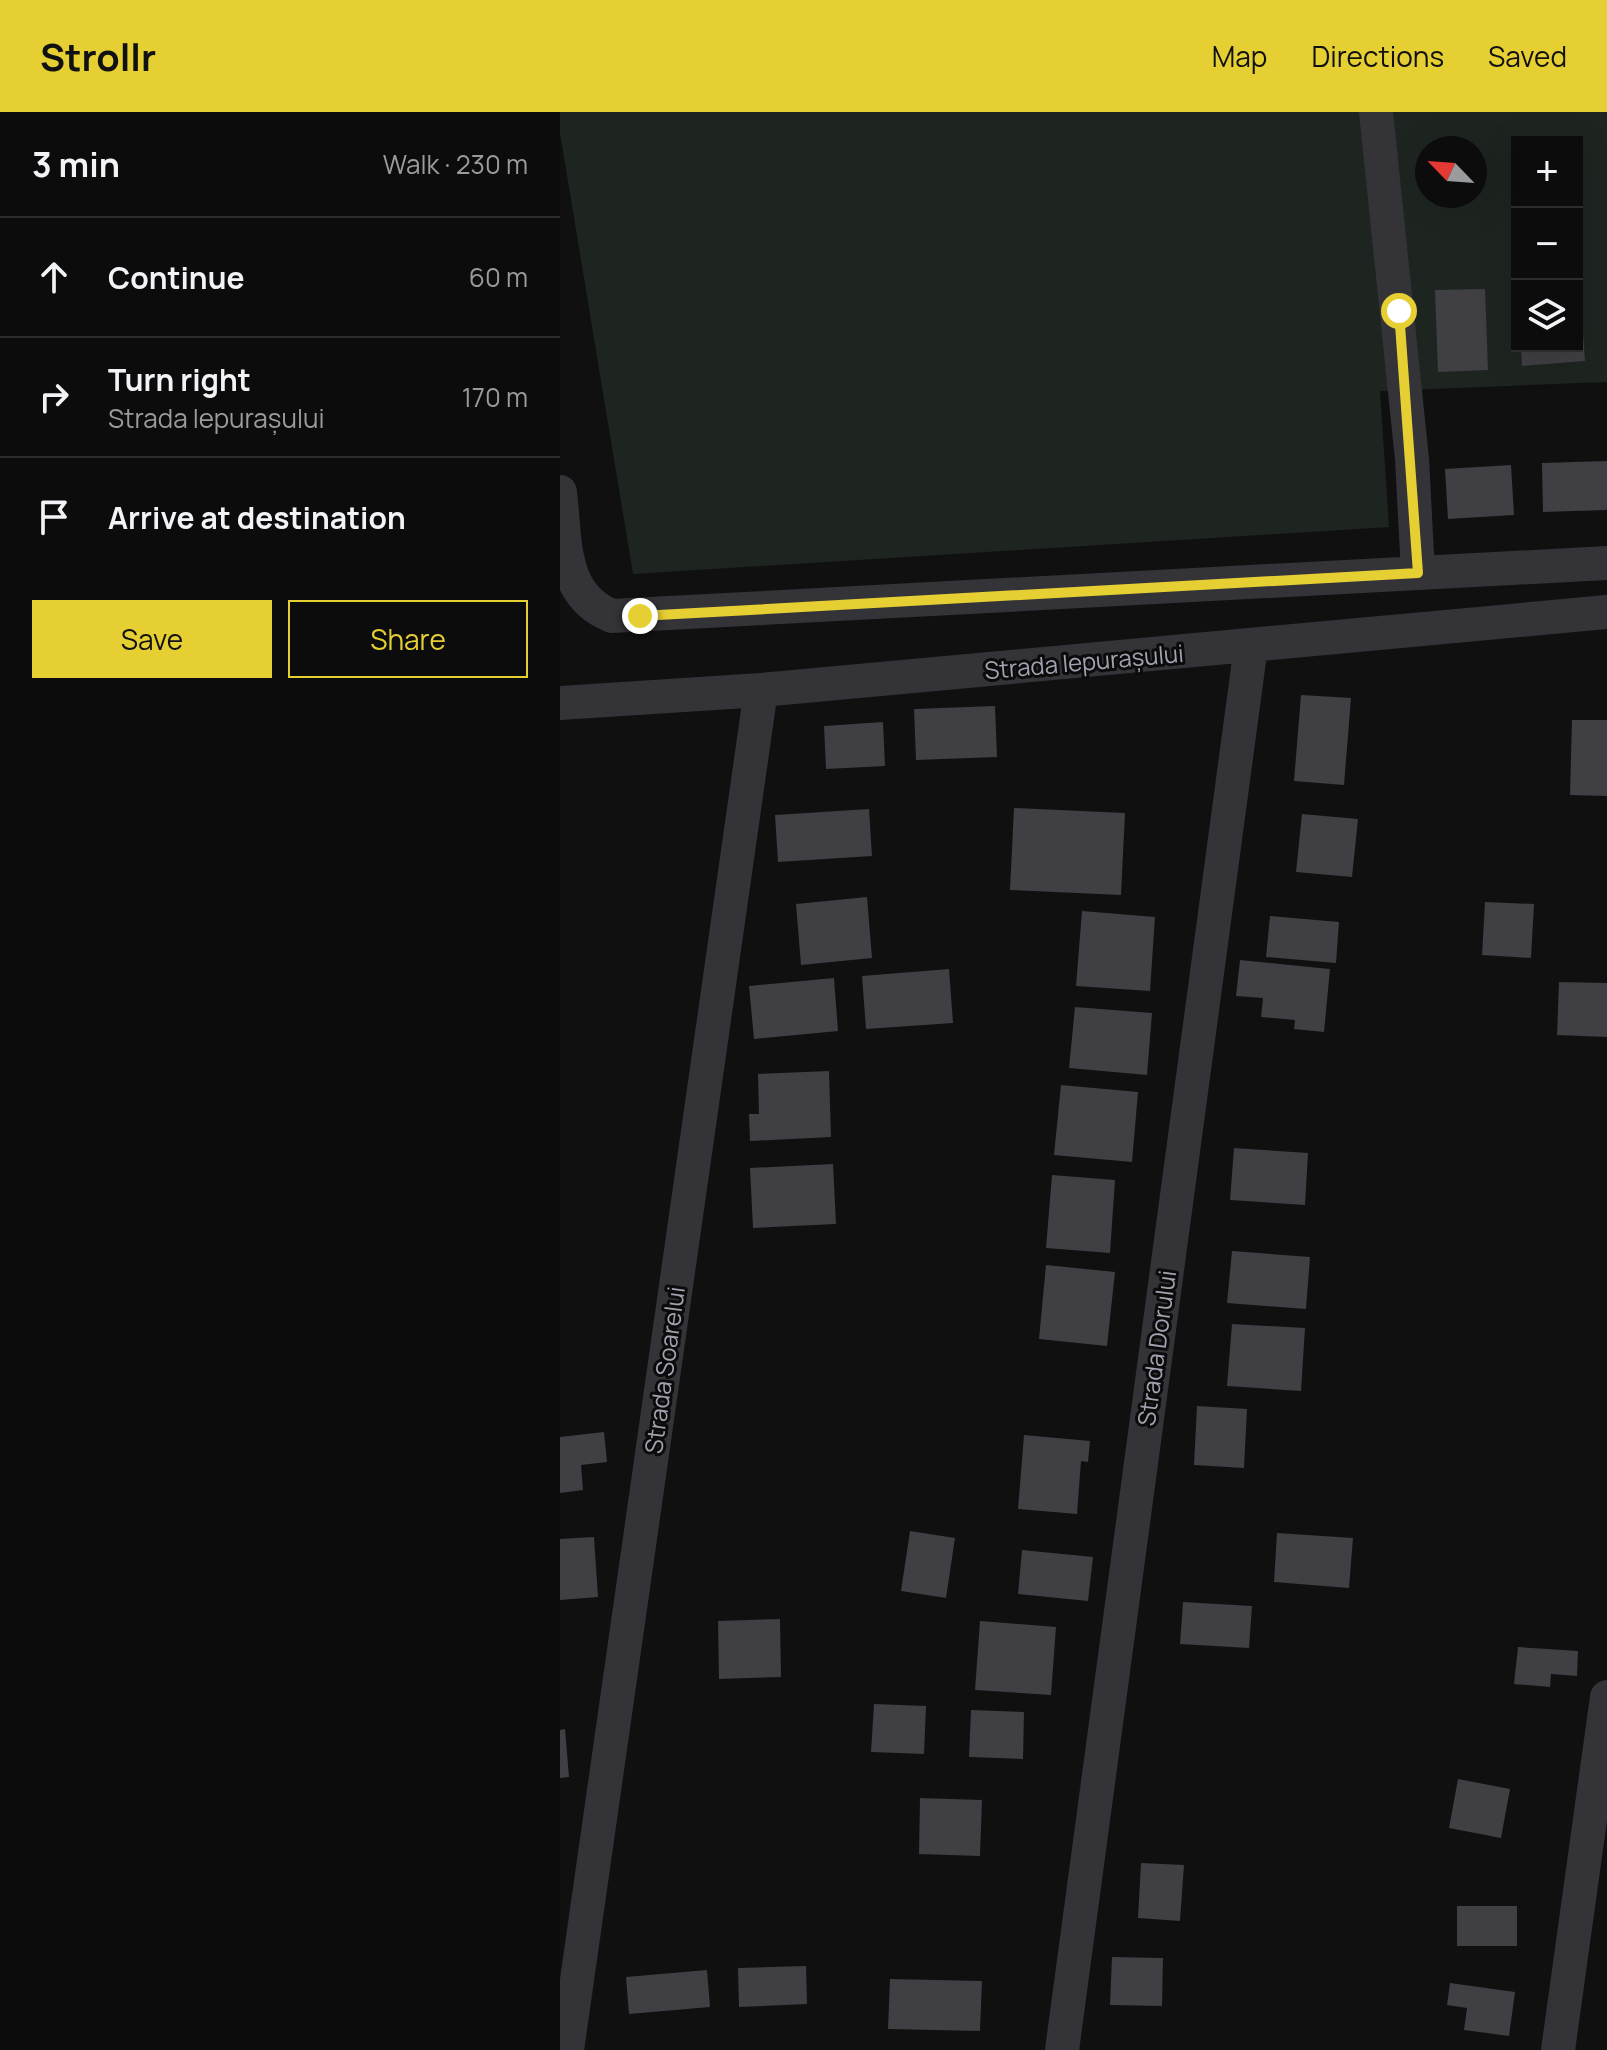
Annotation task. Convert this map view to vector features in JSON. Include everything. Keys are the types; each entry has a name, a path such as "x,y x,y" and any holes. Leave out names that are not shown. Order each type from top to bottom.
{"street":[{"path":"1376,112 1412,459 1418,573"},
{"path":"560,492 569,578 594,609 612,616 1607,563"},
{"name":"Strada Iepurașului","path":"560,703 761,690 1607,612"},
{"name":"Strada Dorului","path":"1062,2050 1251,646"},
{"name":"Strada Soarelui","path":"567,2050 761,690"},
{"path":"1558,2050 1607,1697"}],"shaded area":[{"path":"560,112 1607,112 1607,382 1380,391 1389,527 633,574 560,133"}],"building":[{"path":"1485,289 1488,370 1438,372 1435,290"},
{"path":"1583,332 1585,361 1522,366 1521,352 1583,352"},
{"path":"1607,461 1607,510 1543,512 1542,463"},
{"path":"1511,465 1514,515 1448,519 1445,469"},
{"path":"1301,695 1351,698 1344,785 1294,781"},
{"path":"995,706 997,757 916,760 914,709"},
{"path":"1572,720 1607,720 1607,796 1570,795"},
{"path":"883,722 885,766 826,769 824,726"},
{"path":"1014,808 1125,813 1121,895 1010,890"},
{"path":"869,809 872,856 778,862 775,815"},
{"path":"1302,814 1358,819 1352,877 1296,872"},
{"path":"867,897 872,958 801,965 796,904"},
{"path":"1485,902 1534,904 1531,958 1482,955"},
{"path":"1082,911 1155,917 1150,991 1076,986"},
{"path":"1270,916 1339,922 1336,963 1266,957"},
{"path":"1240,960 1330,969 1324,1032 1294,1029 1295,1020 1261,1017 1263,998 1236,996"},
{"path":"949,969 953,1023 866,1029 862,976"},
{"path":"834,978 838,1031 754,1039 749,986"},
{"path":"1559,982 1607,983 1607,1037 1557,1035"},
{"path":"1075,1007 1152,1013 1147,1075 1069,1068"},
{"path":"829,1071 831,1137 750,1141 749,1114 759,1114 758,1074"},
{"path":"1061,1085 1138,1092 1132,1162 1054,1155"},
{"path":"1234,1148 1308,1153 1305,1205 1230,1200"},
{"path":"833,1164 836,1224 753,1228 750,1168"},
{"path":"1052,1175 1115,1180 1110,1253 1046,1248"},
{"path":"1232,1251 1310,1257 1306,1309 1227,1303"},
{"path":"1046,1265 1115,1272 1107,1346 1039,1339"},
{"path":"1232,1324 1305,1328 1301,1391 1227,1386"},
{"path":"1197,1406 1247,1409 1244,1468 1194,1465"},
{"path":"604,1432 607,1462 581,1465 583,1490 560,1493 560,1437"},
{"path":"1024,1435 1090,1441 1088,1462 1081,1461 1077,1514 1018,1509"},
{"path":"910,1531 955,1538 946,1598 901,1591"},
{"path":"1277,1533 1353,1538 1349,1588 1274,1582"},
{"path":"594,1537 598,1597 560,1600 560,1539"},
{"path":"1022,1550 1093,1557 1088,1601 1018,1594"},
{"path":"1183,1602 1252,1606 1249,1648 1180,1644"},
{"path":"780,1619 781,1677 719,1679 718,1621"},
{"path":"980,1621 1056,1627 1051,1695 975,1690"},
{"path":"1518,1647 1578,1651 1577,1676 1551,1674 1550,1687 1514,1684"},
{"path":"874,1704 926,1706 924,1754 871,1752"},
{"path":"971,1710 1024,1712 1023,1759 969,1757"},
{"path":"565,1729 569,1777 560,1778 560,1730"},
{"path":"1458,1779 1510,1789 1501,1838 1449,1828"},
{"path":"920,1798 982,1800 980,1856 919,1854"},
{"path":"1141,1863 1184,1865 1180,1921 1138,1918"},
{"path":"1457,1906 1517,1906 1517,1946 1457,1946"},
{"path":"1112,1957 1163,1958 1162,2006 1110,2005"},
{"path":"806,1966 807,2004 739,2007 738,1968"},
{"path":"707,1970 710,2007 629,2014 626,1977"},
{"path":"890,1979 982,1981 980,2031 888,2029"},
{"path":"1450,1983 1515,1992 1509,2036 1464,2030 1467,2008 1447,2005"}],"route":[{"path":"640,616 1418,573 1399,311"}]}
